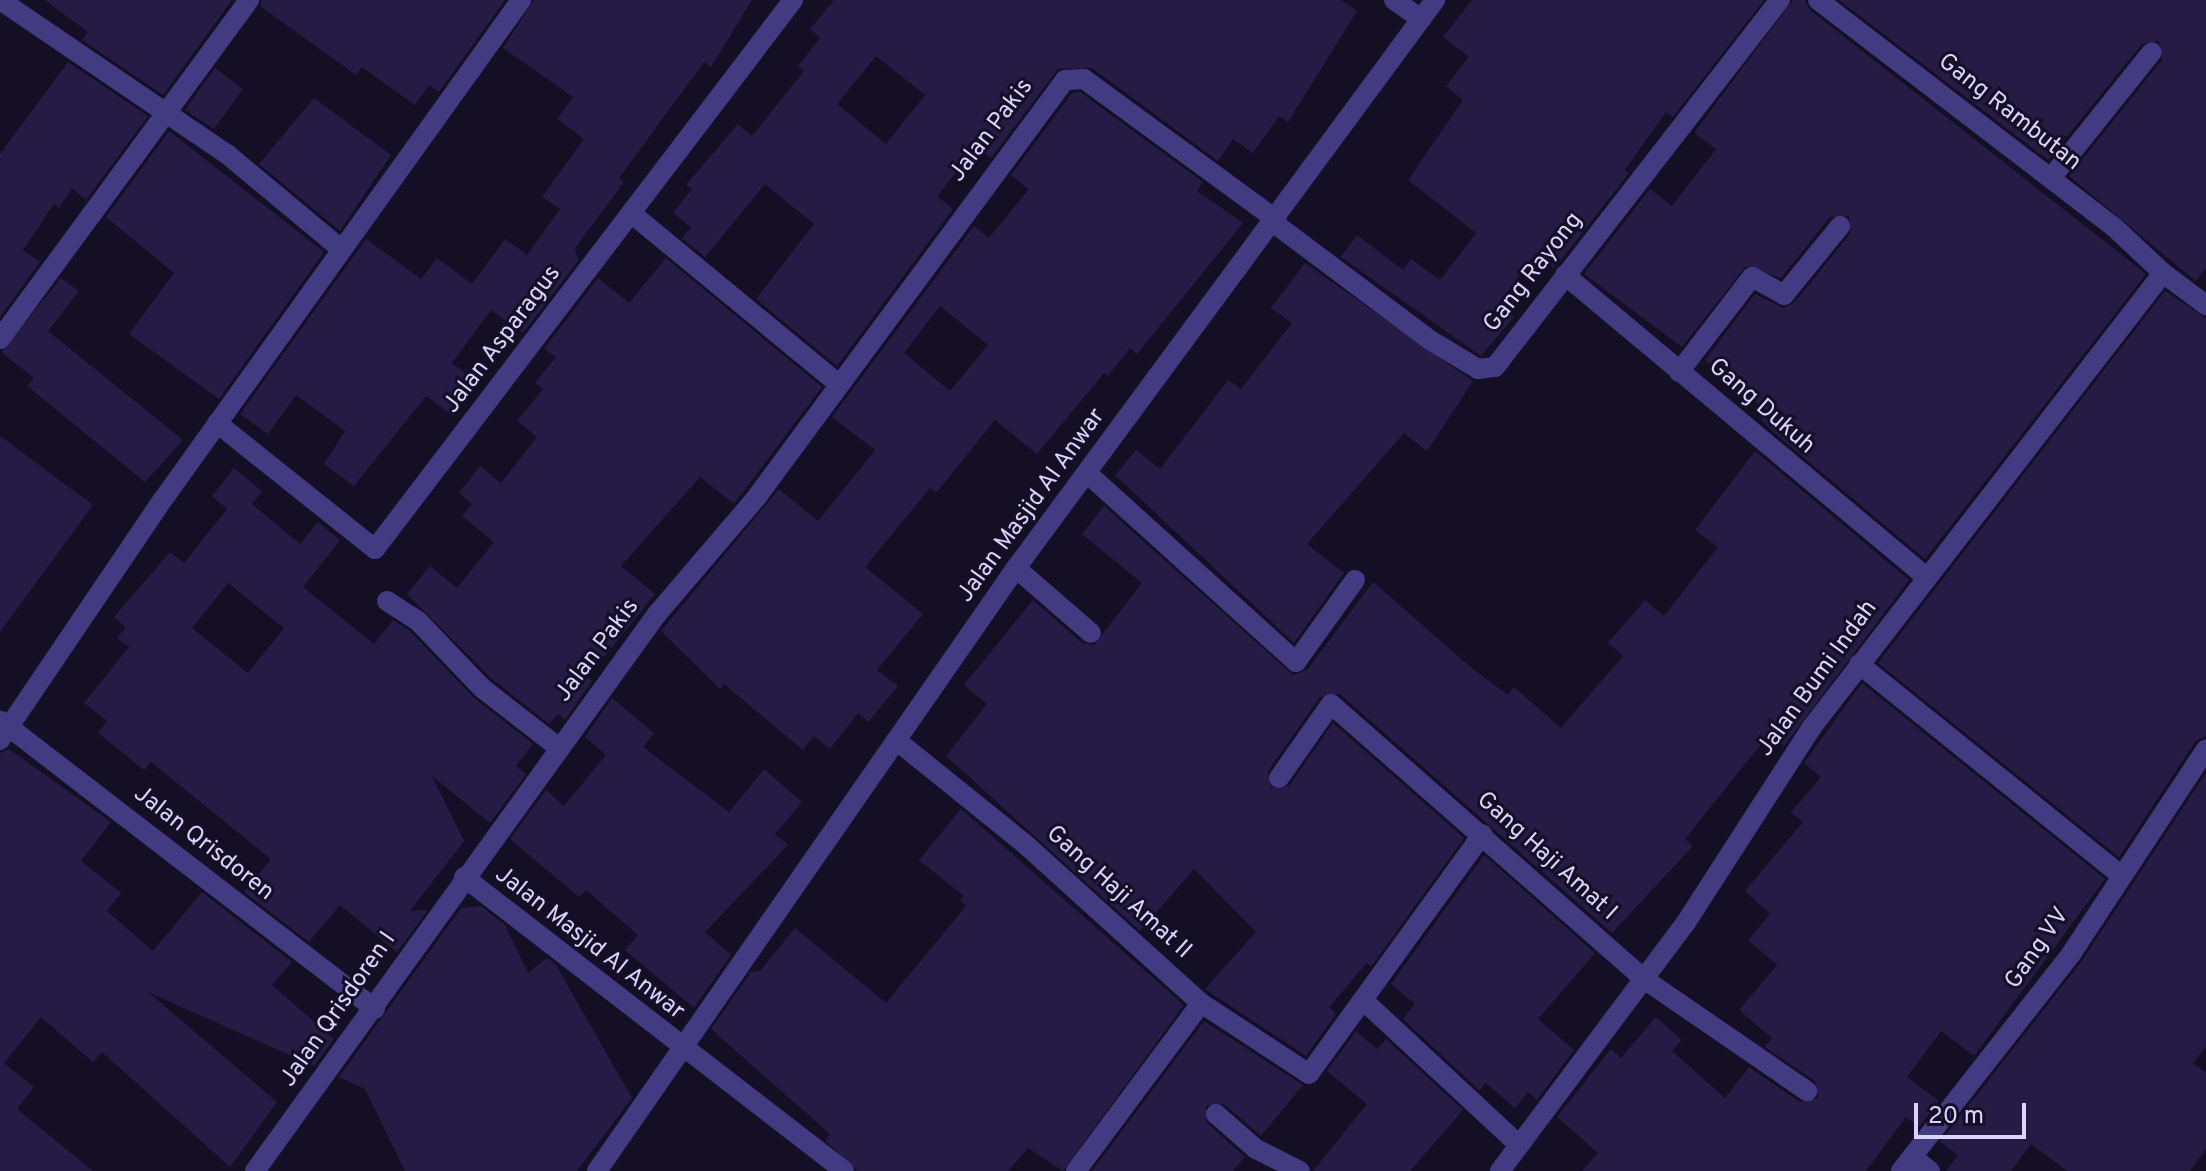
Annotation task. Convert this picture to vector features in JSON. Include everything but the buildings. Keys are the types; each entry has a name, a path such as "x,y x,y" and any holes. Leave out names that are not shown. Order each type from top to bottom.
{"street":[{"path":"0,0 165,111 340,248"},
{"path":"0,339 249,0"},
{"path":"3,729 340,248 521,0"},
{"name":"Jalan Asparagus","path":"217,423 375,549 793,0"},
{"path":"1394,0 1421,19"},
{"name":"Jalan Masjid Al Anwar","path":"597,1171 683,1052 1016,568 1276,222 1435,0"},
{"name":"Gang Rayong","path":"1276,222 1478,369 1495,367 1780,0"},
{"name":"Gang Rambutan","path":"1818,0 2051,178 2163,273"},
{"path":"2051,178 2152,52"},
{"name":"Jalan Pakis","path":"464,877 657,614 756,498 837,383 1055,90 1071,77 1089,83 1276,222"},
{"path":"631,213 837,383"},
{"path":"1679,372 1752,277 1784,295 1840,226"},
{"path":"2163,273 2206,305"},
{"name":"Jalan Bumi Indah","path":"1500,1171 1644,979 1859,664 2163,273"},
{"name":"Gang Dukuh","path":"1565,275 1925,576"},
{"path":"1087,473 1296,662 1355,580"},
{"path":"1016,568 1091,633"},
{"path":"387,601 418,621 482,688 559,748"},
{"path":"1859,664 2119,874"},
{"name":"Gang Haji Amat I","path":"1279,778 1331,704 1483,834 1644,979 1807,1091"},
{"name":"Jalan Qrisdoren","path":"3,729 375,1009"},
{"name":"Gang Haji Amat II","path":"896,740 1026,845 1201,1003 1312,1072 1363,1000"},
{"name":"Gang VV","path":"1906,1164 2071,954 2119,874 2206,749"},
{"path":"1483,834 1363,1000 1519,1145"},
{"name":"Jalan Masjid Al Anwar","path":"464,877 683,1052 844,1171"},
{"name":"Jalan Qrisdoren I","path":"255,1171 375,1009 464,877"},
{"path":"1076,1171 1201,1003"},
{"path":"1216,1114 1256,1149 1300,1171"},
{"path":"1906,1164 1930,1171"}]}
